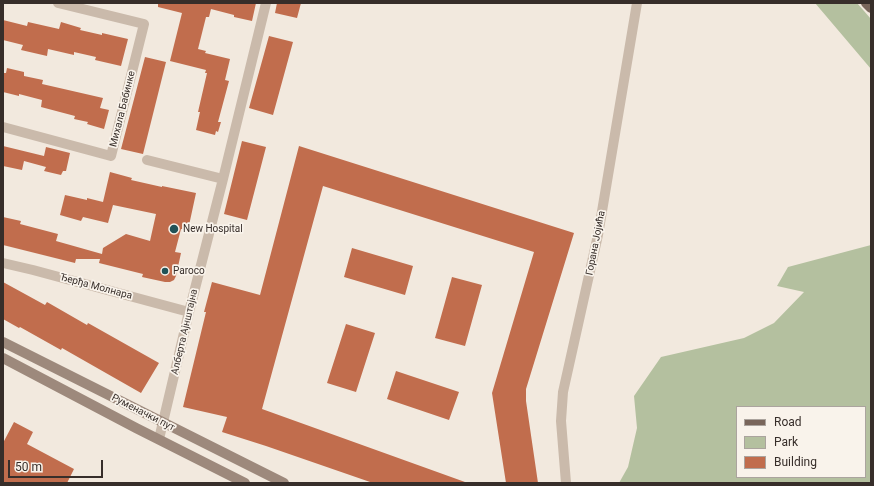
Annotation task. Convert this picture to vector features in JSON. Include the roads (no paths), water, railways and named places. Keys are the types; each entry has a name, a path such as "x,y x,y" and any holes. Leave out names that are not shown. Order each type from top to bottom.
{"main road":[{"path":"866,3 871,8"},
{"name":"Руменачки пут","path":"3,342 284,483"},
{"name":"Руменачки пут","path":"3,358 245,483"}],"street":[{"name":"Михала Бабинке","path":"3,126 111,156 144,24 58,3"},
{"name":"Алберта Ајнштајна","path":"159,439 266,3"},
{"name":"Горана Јојића","path":"566,483 561,421 563,392 598,235 637,3"},
{"path":"147,160 223,179"},
{"name":"Ђерђа Молнара","path":"3,263 189,312"}],"place":[{"name":"New Hospital","path":"174,229"},
{"name":"Paroco","path":"165,271"}]}
